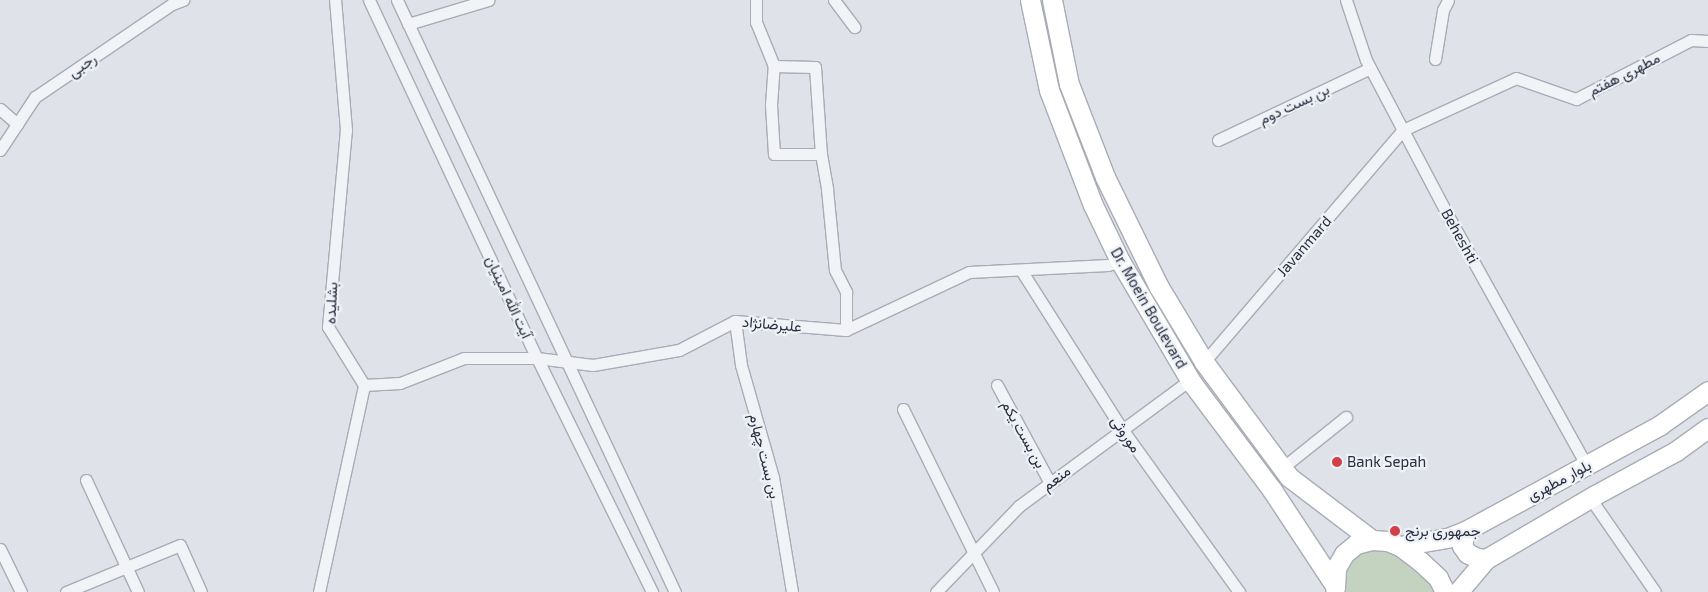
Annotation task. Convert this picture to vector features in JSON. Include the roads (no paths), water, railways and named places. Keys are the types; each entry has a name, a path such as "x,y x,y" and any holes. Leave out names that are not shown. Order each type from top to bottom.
{"main road":[{"name":"Dr. Moein Boulevard","path":"1030,0 1049,90 1093,205 1120,261 1190,380 1272,490 1335,588"},
{"name":"Dr. Moein Boulevard","path":"1052,0 1070,84 1105,178 1159,287 1204,362 1289,477 1372,540"},
{"name":"بلوار مطهری","path":"1400,546 1447,538 1464,531 1660,426 1708,391"},
{"name":"بلوار مطهری","path":"1458,592 1486,559 1590,498 1676,451 1708,428"},
{"path":"1464,531 1462,546 1476,558 1486,559"},
{"path":"1335,588 1336,568 1344,554 1356,544 1372,540 1400,546 1438,578 1445,592"}],"street":[{"name":"رجبی","path":"0,150 35,97 172,4 184,0"},
{"name":"بشلیده","path":"335,0 346,130 328,327 364,385"},
{"name":"آیت الله امینیان","path":"369,0 537,358 652,592"},
{"name":"آیت الله امینیان","path":"397,0 674,592"},
{"path":"408,24 488,0"},
{"path":"756,0 756,22 774,66 771,105 774,154 821,154"},
{"path":"834,0 854,27"},
{"name":"Beheshti","path":"1346,0 1370,68 1586,465"},
{"path":"1434,59 1442,10 1448,0"},
{"name":"مطهری هفتم","path":"1403,130 1516,78 1576,99 1691,40 1708,41"},
{"path":"774,66 815,67 821,154 827,189 835,270 846,292 846,330 968,272 1108,265 1120,261"},
{"name":"بن بست دوم","path":"1218,140 1370,68"},
{"path":"0,108 17,124"},
{"name":"Javanmard","path":"1204,362 1403,130"},
{"name":"موروثی","path":"1021,270 1122,429 1238,592"},
{"name":"علیرضانژاد","path":"364,385 400,383 464,358 537,358 593,366 679,350 735,321 846,330"},
{"name":"بن بست چهارم","path":"735,321 741,365 773,477 792,592"},
{"name":"منعم","path":"936,592 1019,506 1190,380"},
{"name":"بن بست یکم","path":"997,384 1050,483"},
{"path":"319,592 364,385"},
{"path":"903,408 993,592"},
{"path":"1282,468 1346,417"},
{"path":"86,480 138,592"},
{"path":"1590,498 1655,592"},
{"path":"66,592 180,545 201,592"},
{"path":"0,549 21,592"}],"place":[{"name":"Bank Sepah","path":"1337,462"},
{"name":"جمهوری برنج","path":"1395,531"}]}
